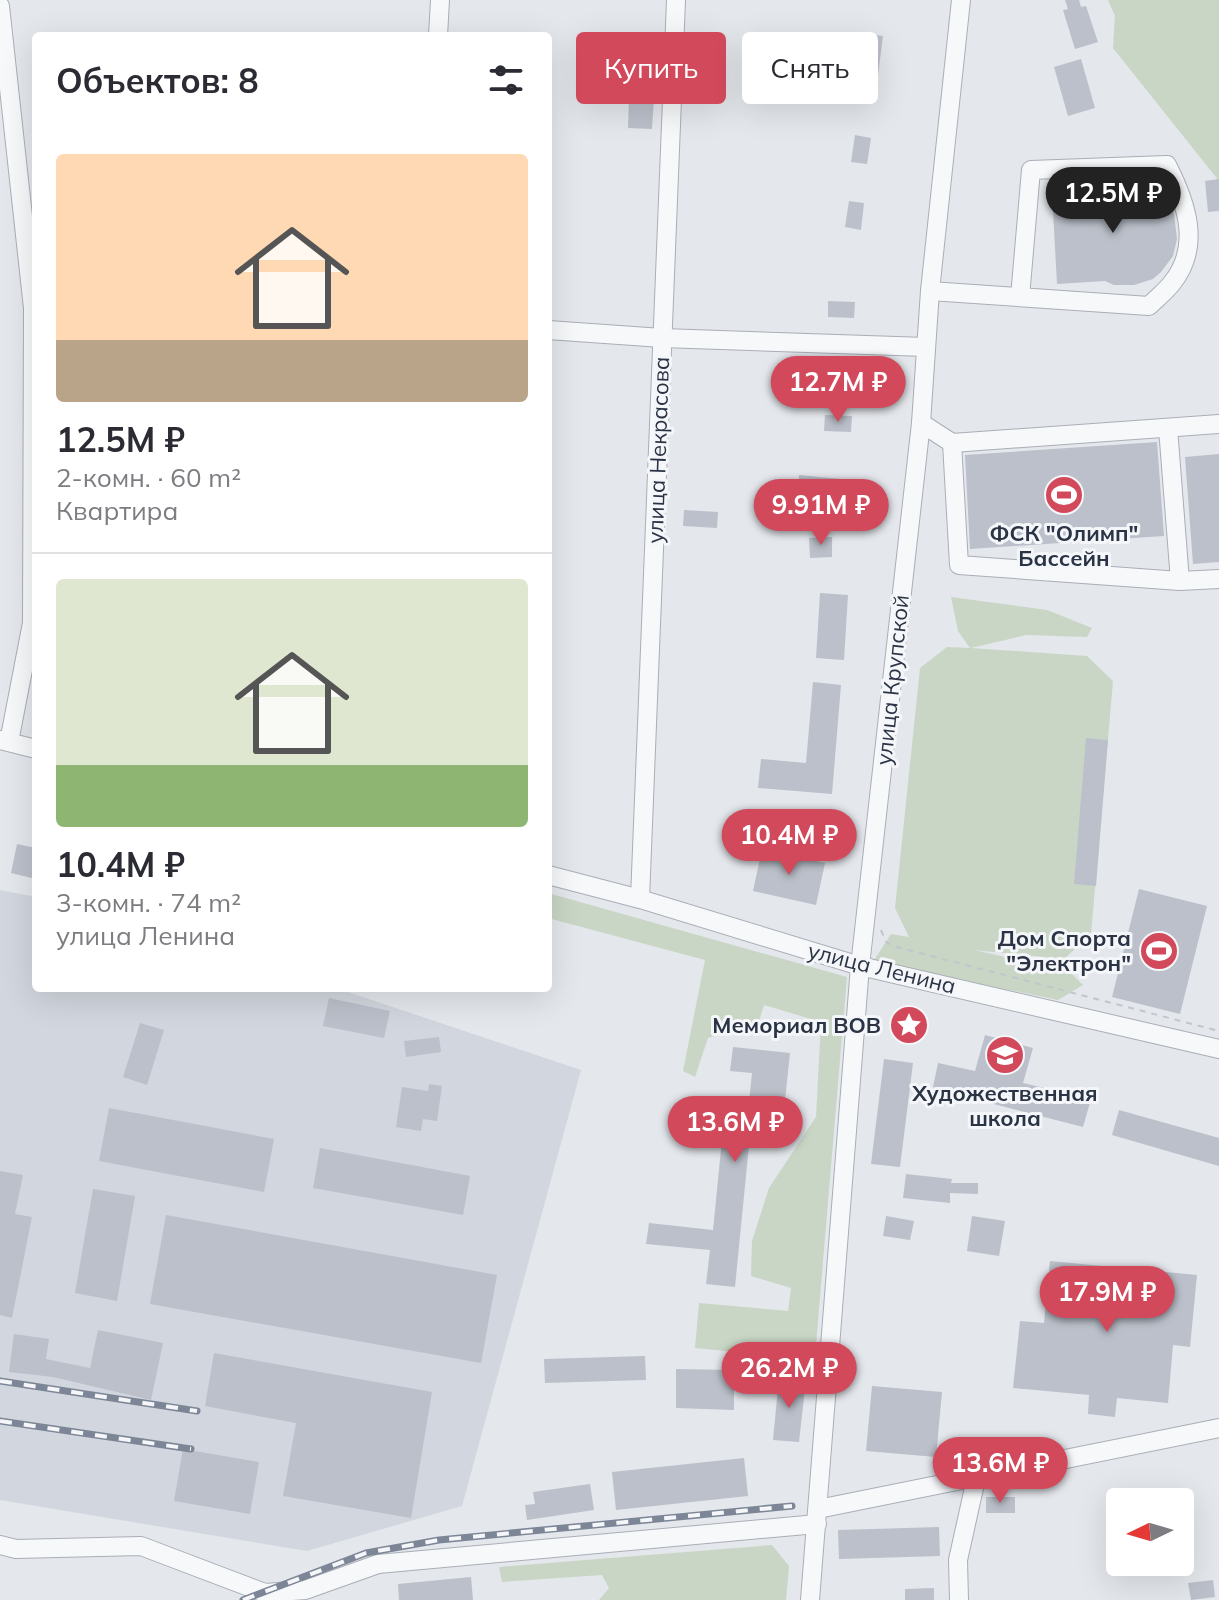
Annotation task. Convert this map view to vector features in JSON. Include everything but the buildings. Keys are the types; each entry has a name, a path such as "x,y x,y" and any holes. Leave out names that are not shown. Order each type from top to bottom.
{"street":[{"path":"438,32 440,0"},
{"name":"улица Некрасова","path":"640,899 676,0"},
{"name":"улица Крупской","path":"810,1600 860,966 921,423 930,291 961,0"},
{"path":"0,6 32,290"},
{"path":"930,291 1149,306 1173,282 1185,259 1190,228 1182,193 1167,165 1031,170 1020,297"},
{"path":"552,330 662,338 926,347"},
{"path":"921,423 952,443 1219,424"},
{"path":"1168,428 1180,581"},
{"path":"952,443 959,565 1180,581 1219,579"},
{"path":"32,623 5,741 32,748"},
{"name":"улица Ленина","path":"552,876 640,899 860,966 1219,1049"},
{"path":"0,1545 16,1549 141,1546 265,1593 305,1590 378,1564 817,1516 976,1479 1219,1430"},
{"path":"959,1600 958,1560 976,1479"}],"path":[{"path":"880,926 886,942 893,946 1219,1031"}],"shaded area":[{"path":"0,890 32,896 32,992 348,992 581,1070 462,1506 307,1551 0,1500"}],"green space":[{"path":"1108,0 1219,0 1219,181 1113,48 1115,16"},
{"path":"951,597 1047,610 1092,628 1087,637 1026,635 971,648 1087,656 1113,681 1091,934 1064,959 974,950 1069,971 1083,985 1058,1000 873,962 891,934 909,937 895,908 920,668 947,647 970,648 958,631"},
{"path":"552,894 847,977 813,1380 783,1365 783,1357 695,1348 699,1303 788,1311 791,1288 751,1276 752,1241 769,1188 816,1117 821,1022 764,1005 755,1034 732,1031 708,1038 695,1077 683,1071 705,960 552,919"},
{"path":"772,1545 789,1566 786,1600 599,1600 609,1588 602,1575 502,1582 499,1567"}],"railway":[{"path":"0,1381 197,1411"},
{"path":"0,1421 191,1449"},
{"path":"243,1600 366,1553 439,1540 792,1506"}],"place":[{"name":"ФСК \"Олимп\" Бассейн","path":"1064,495"},
{"name":"Дом Спорта \"Электрон\"","path":"1159,951"},
{"name":"Мемориал ВОВ","path":"909,1025"},
{"name":"Художественная школа","path":"1005,1055"}]}
